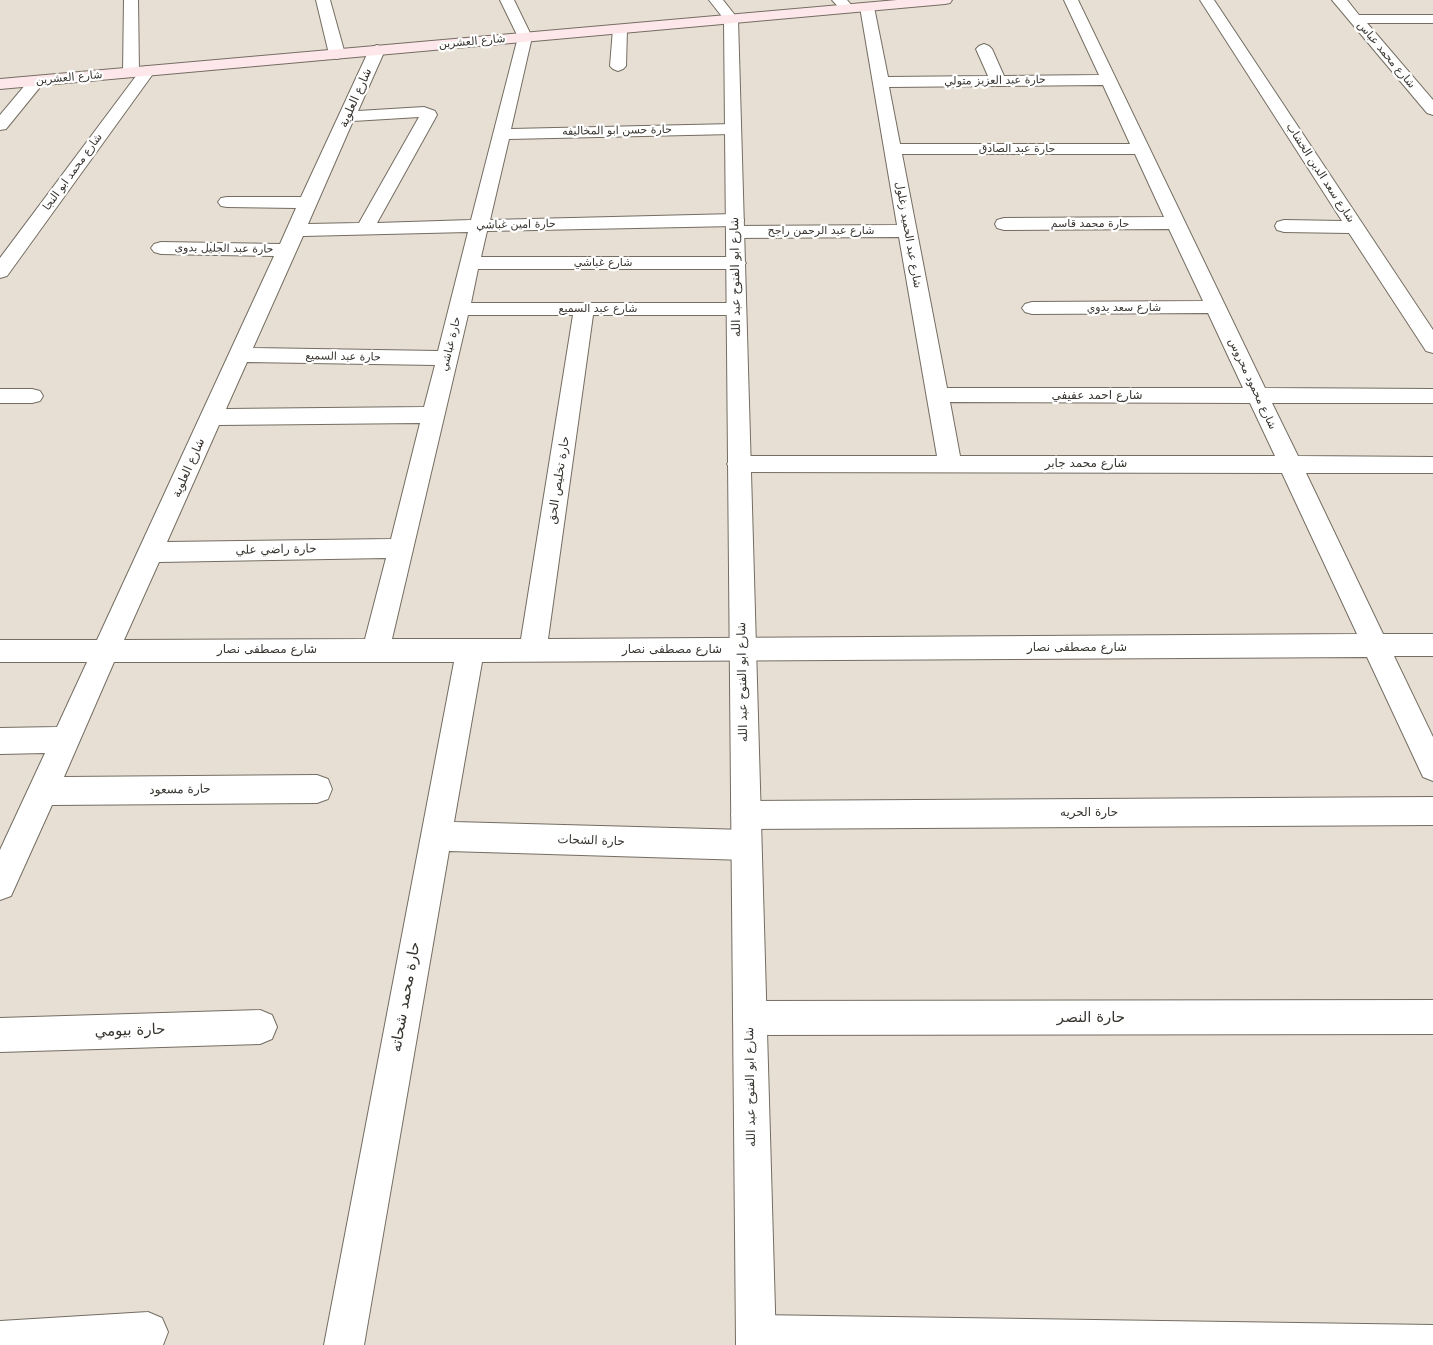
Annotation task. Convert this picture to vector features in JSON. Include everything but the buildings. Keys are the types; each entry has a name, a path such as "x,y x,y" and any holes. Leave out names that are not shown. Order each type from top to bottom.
{"main road":[{"name":"شارع العشرين","path":"0,84 620,29 724,9 843,4 867,6 945,0"}],"street":[{"path":"131,0 139,72"},
{"path":"323,0 338,54"},
{"path":"507,0 525,37"},
{"name":"شارع محمود محروس","path":"1071,0 1433,768"},
{"name":"شارع سعد الدين الخشاب","path":"1207,0 1433,346"},
{"name":"شارع محمد عباس","path":"1339,0 1433,110"},
{"name":"شارع عبد الحميد زغلول","path":"867,6 950,464"},
{"name":"شارع ابو الفتوح عبد الله","path":"724,9 733,129 756,1340"},
{"path":"1356,19 1433,19"},
{"path":"618,66 620,29"},
{"name":"حارة غباشي","path":"376,650 525,37"},
{"path":"984,49 998,81"},
{"name":"شارع العلوية","path":"0,884 377,50"},
{"name":"شارع محمد ابو النجا","path":"2,267 139,72"},
{"path":"1406,78 1424,78"},
{"name":"حارة عبد العزيز متولي","path":"881,82 1108,80"},
{"path":"0,125 37,81"},
{"path":"348,116 424,112 429,115 365,228"},
{"name":"حارة حسن ابو المخاليفه","path":"502,134 733,129"},
{"name":"حارة عبد الصادق","path":"893,149 1141,149"},
{"path":"227,202 309,203"},
{"name":"حارة محمد قاسم","path":"1004,224 1176,223"},
{"name":"حارة امين غباشي","path":"292,240 365,228 735,226"},
{"name":"شارع عبد الرحمن راجح","path":"735,226 908,231"},
{"path":"1284,226 1356,227"},
{"name":"حارة عبد الجليل بدوى","path":"161,248 292,240"},
{"name":"شارع غباشي","path":"470,263 736,263"},
{"name":"شارع سعد بدوي","path":"1032,308 1216,307"},
{"name":"شارع عبد السميع","path":"459,309 736,309"},
{"name":"حارة تخليص الحق","path":"533,650 584,309"},
{"name":"حارة عبد السميع","path":"239,355 447,358"},
{"path":"0,396 32,396"},
{"name":"شارع احمد عفيفي","path":"937,396 1258,396"},
{"path":"1258,396 1433,396"},
{"path":"211,417 433,415"},
{"name":"شارع محمد جابر","path":"739,464 1433,464"},
{"name":"حارة راضي علي","path":"151,552 401,548"},
{"name":"شارع مصطفى نصار","path":"0,651 742,650 1433,645"},
{"name":"حارة محمد شحاته","path":"344,1345 470,650"},
{"path":"0,741 66,740"},
{"name":"حارة مسعود","path":"42,791 317,789"},
{"name":"حارة الحريه","path":"746,830 1433,811"},
{"name":"حارة الشحات","path":"436,836 746,830"},
{"name":"حارة النصر","path":"750,1018 1433,1017"},
{"name":"حارة بيومي","path":"0,1035 260,1027"},
{"path":"0,1341 148,1332"},
{"path":"756,1340 1433,1345"}]}
